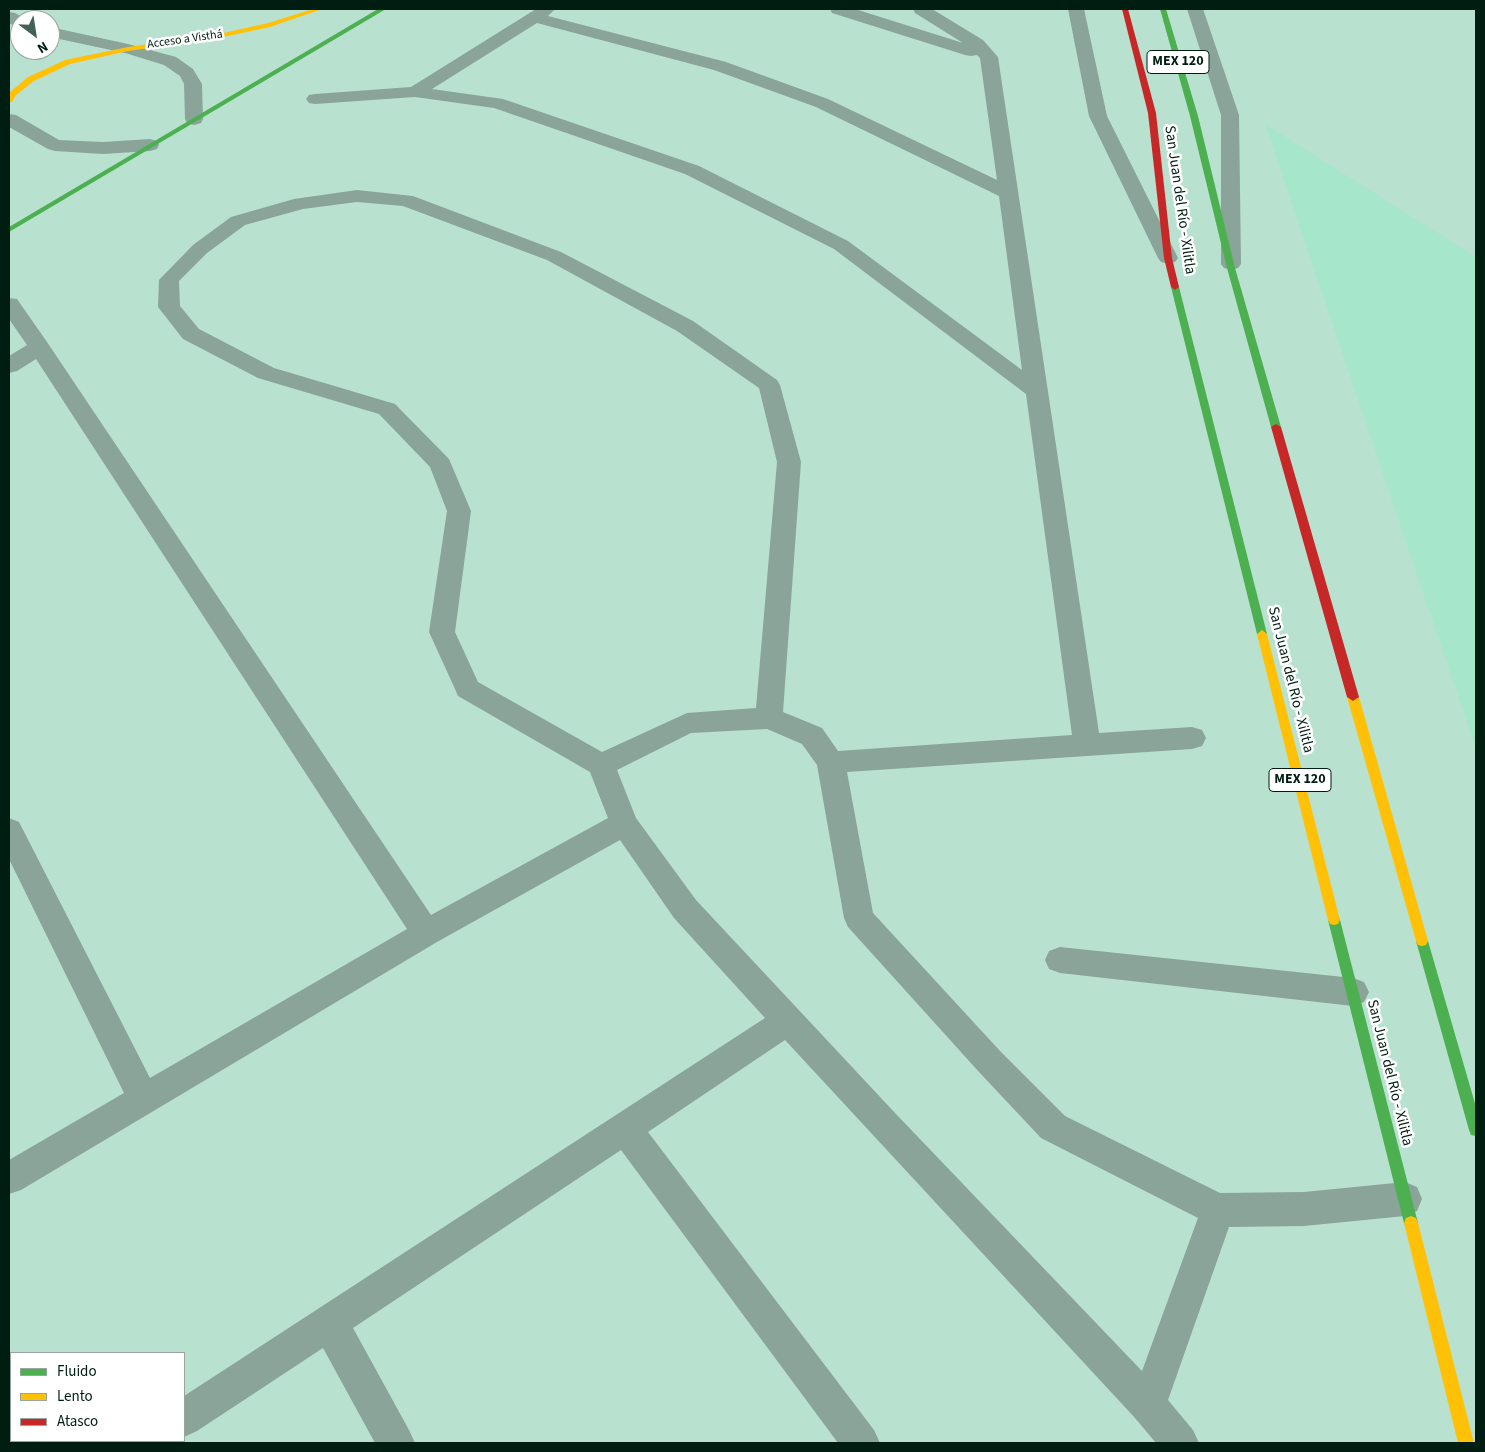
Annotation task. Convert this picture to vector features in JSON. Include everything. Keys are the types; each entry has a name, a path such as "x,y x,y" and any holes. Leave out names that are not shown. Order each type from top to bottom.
{"main road":[{"name":"Acceso a Visthá","path":"128,49 223,35 270,25 319,9"},
{"path":"9,230 383,9"},
{"name":"San Juan del Río - Xilitla","path":"1125,9 1152,114 1168,258 1466,1443"},
{"name":"San Juan del Río - Xilitla","path":"1163,9 1194,116 1231,268 1476,1130"},
{"path":"9,100 13,94 31,79 68,62 128,49"}],"street":[{"path":"838,9 989,57"},
{"path":"922,9 977,44 989,57 1087,745"},
{"path":"1076,9 1098,116 1168,258"},
{"path":"1195,9 1230,115 1231,268"},
{"path":"415,92 540,13 720,66 822,103 1007,192"},
{"name":"Acceso a Visthá","path":"60,34 128,49"},
{"path":"128,49 170,62 187,73 193,84 194,119"},
{"path":"314,99 415,92 497,103 692,170 841,245 1036,390"},
{"path":"9,119 54,145 103,148 150,145"},
{"path":"769,718 789,462 769,385 685,326 554,256 406,200 357,196 302,203 238,222 200,249 169,280 169,307 191,334 266,373 387,409 441,464 459,511 442,632 468,689 601,765 624,823 686,909 788,1021 1148,1405 1180,1443"},
{"path":"9,304 426,933"},
{"path":"9,366 39,347"},
{"path":"601,765 688,723 769,718 812,736 832,762 859,918 990,1062 1053,1127 1218,1210 1304,1209 1405,1199"},
{"path":"832,762 1192,738"},
{"path":"9,1178 426,933 624,823"},
{"path":"9,830 144,1099"},
{"path":"1060,960 1353,992"},
{"path":"185,1417 788,1021"},
{"path":"625,1128 861,1443"},
{"path":"1148,1405 1218,1210"},
{"path":"329,1322 396,1443"}],"shaded area":[{"path":"1265,124 1476,257 1476,749"}],"traffic: fast":[{"path":"9,230 383,9"},
{"path":"1163,9 1194,116 1231,268 1276,427"},
{"path":"1175,287 1262,634"},
{"path":"1334,920 1411,1223"},
{"path":"1422,941 1476,1130"}],"traffic: slow":[{"path":"9,100 13,94 31,79 68,62 128,49 223,35 270,25 319,9"},
{"path":"1262,634 1334,920"},
{"path":"1353,697 1422,941"},
{"path":"1411,1223 1466,1443"}],"traffic: jam":[{"path":"1125,9 1152,113 1168,258 1175,287"},
{"path":"1276,427 1353,697"}]}
